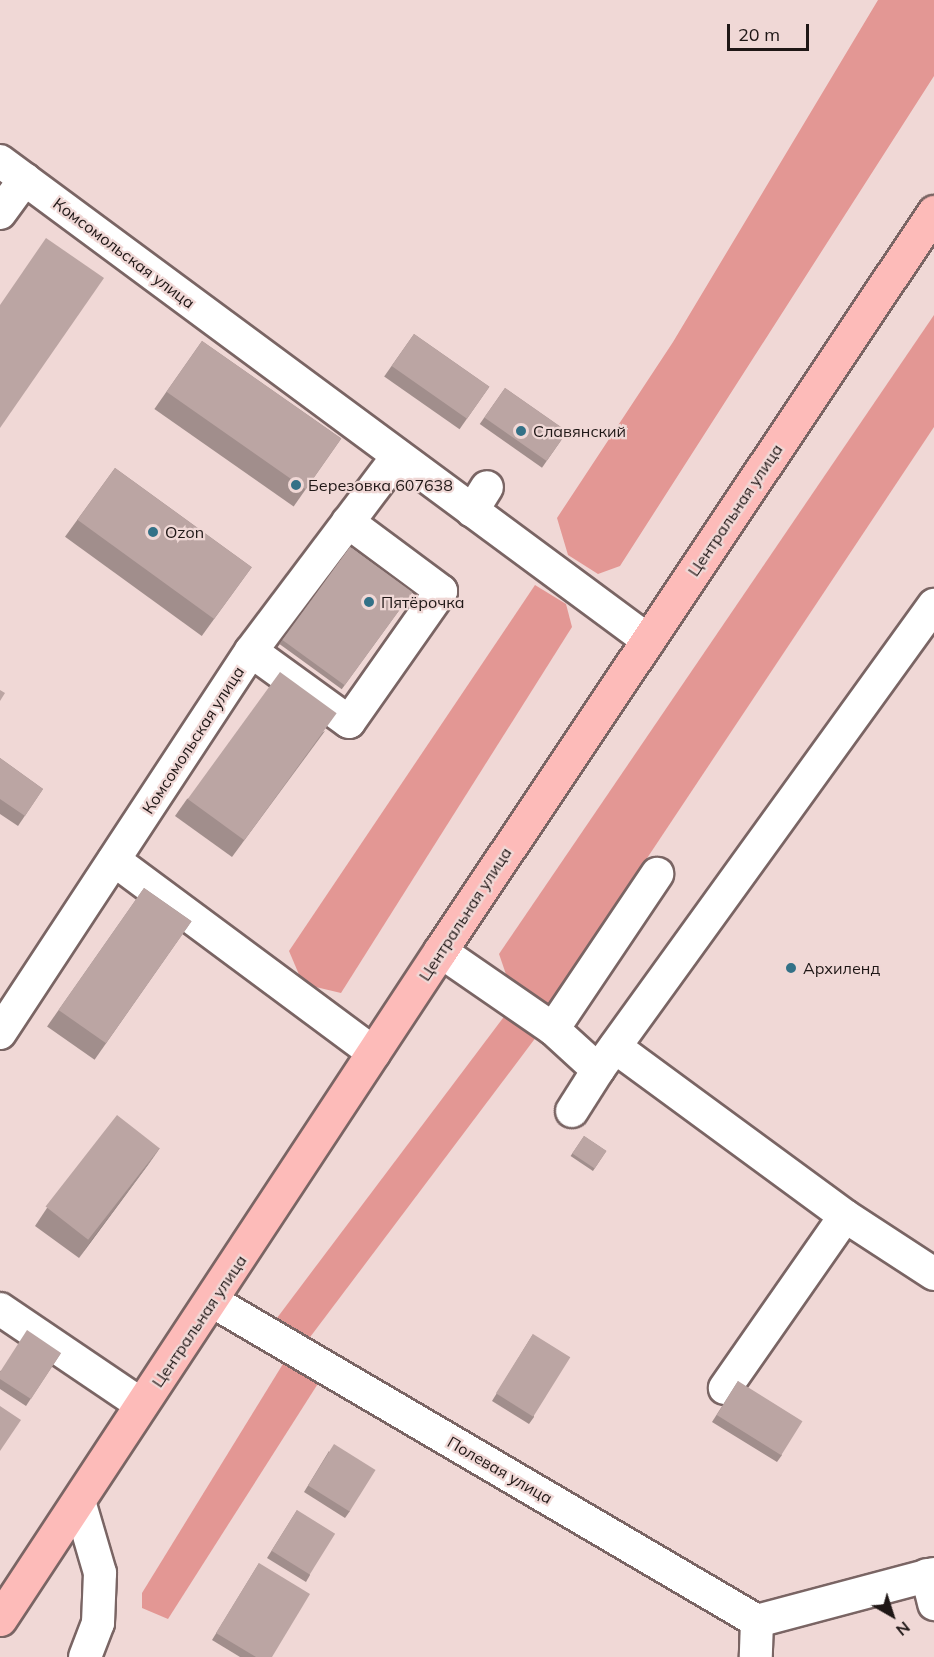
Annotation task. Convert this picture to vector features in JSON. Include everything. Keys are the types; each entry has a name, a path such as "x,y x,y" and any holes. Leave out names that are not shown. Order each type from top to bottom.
{"main road":[{"name":"Центральная улица","path":"0,1619 212,1301 440,951 934,212"}],"street":[{"name":"Комсомольская улица","path":"0,213 12,170 398,456 479,499 649,640"},
{"name":"Комсомольская улица","path":"0,1033 251,651 398,456"},
{"path":"251,651 349,722 441,591 348,522"},
{"path":"572,1111 606,1059 934,605"},
{"path":"114,860 374,1053"},
{"path":"553,1029 657,874"},
{"path":"440,951 553,1029 606,1059 934,1274"},
{"path":"725,1388 844,1216"},
{"name":"Полевая улица","path":"212,1301 758,1621"},
{"path":"0,1310 142,1406"},
{"path":"79,1501 100,1573 98,1623 85,1657"},
{"path":"756,1657 758,1621 932,1584"}],"shaded area":[{"path":"878,0 934,0 934,76 620,566 598,574 568,555 557,518 673,342"},
{"path":"934,315 934,427 548,1007 509,983 499,954"},
{"path":"535,585 566,604 572,627 341,993 303,984 289,951"},
{"path":"506,1014 536,1037 305,1344 275,1321"},
{"path":"286,1359 319,1382 168,1619 142,1608 142,1593"}],"building":[{"path":"46,238 104,278 0,428 0,305"},
{"path":"414,334 489,387 467,419 392,366"},
{"path":"202,341 341,439 306,489 166,392"},
{"name":"Славянский","path":"505,388 567,432 547,461 484,417"},
{"path":"115,468 252,567 214,619 77,520"},
{"path":"350,547 412,592 345,685 282,640"},
{"path":"280,672 337,713 244,840 188,799"},
{"path":"0,690 5,693 0,701"},
{"path":"0,758 43,789 25,816 0,799"},
{"path":"144,888 192,921 106,1043 59,1010"},
{"path":"117,1115 160,1148 88,1240 46,1206"},
{"path":"584,1136 606,1151 595,1169 572,1153"},
{"path":"27,1330 61,1353 31,1399 0,1379 0,1372"},
{"path":"533,1334 570,1357 533,1417 496,1393"},
{"path":"738,1381 802,1421 781,1455 717,1415"},
{"path":"0,1406 21,1420 0,1451"},
{"path":"334,1444 376,1470 350,1512 308,1486"},
{"path":"297,1510 335,1534 310,1575 272,1551"},
{"path":"259,1563 310,1594 272,1657 256,1657 216,1633"}],"place":[{"name":"Славянский","path":"521,431"},
{"name":"Березовка 607638","path":"296,485"},
{"name":"Ozon","path":"153,532"},
{"name":"Пятёрочка","path":"369,602"},
{"name":"Архиленд","path":"791,968"}]}
